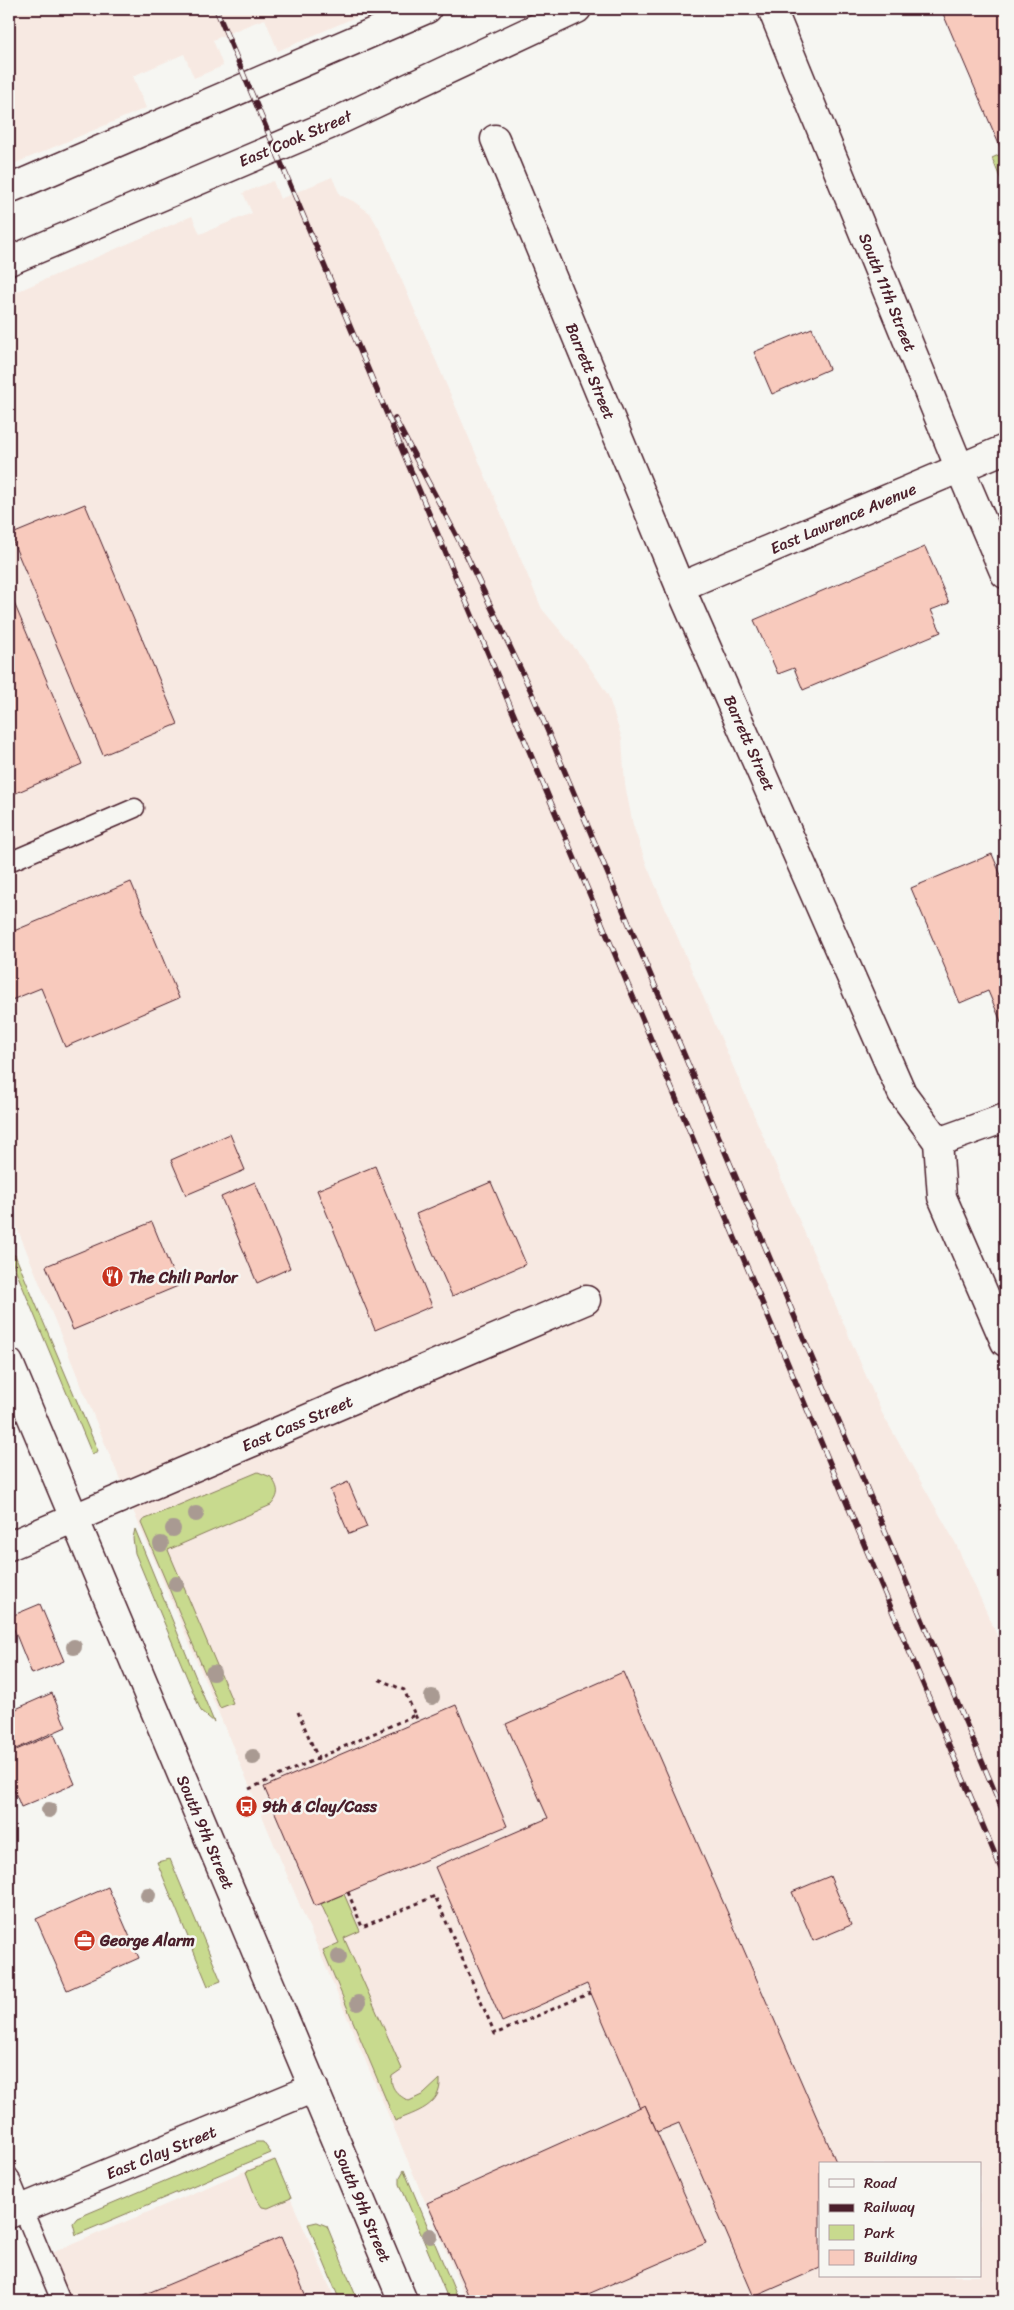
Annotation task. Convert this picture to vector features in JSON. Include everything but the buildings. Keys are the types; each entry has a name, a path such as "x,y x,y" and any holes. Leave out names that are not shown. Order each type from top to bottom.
{"street":[{"path":"9,189 427,9"},
{"name":"East Cook Street","path":"9,260 329,124 577,9"},
{"name":"South 11th Street","path":"772,9 960,469 1005,574"},
{"name":"Barrett Street","path":"495,139 680,587 902,1093 938,1142"},
{"name":"East Lawrence Avenue","path":"680,587 1005,449"},
{"path":"1005,1118 938,1142 942,1198 1005,1342"},
{"name":"East Cass Street","path":"9,1546 586,1300"},
{"name":"South 9th Street","path":"9,1363 403,2301"},
{"name":"East Clay Street","path":"16,2212 314,2088"}],"lane":[{"path":"9,862 135,808"},
{"path":"9,2176 16,2212 61,2301"}],"path":[{"path":"378,1679 404,1690 418,1721"},
{"path":"298,1712 320,1763"},
{"path":"248,1789 415,1715"},
{"path":"348,1892 362,1927 435,1896 495,2034 590,1993"}],"shaded area":[{"path":"9,9 374,9 278,51 265,19 213,40 223,66 194,78 184,54 133,76 146,108 9,166"},
{"path":"332,177 340,195 353,201 370,213 382,234 542,609 584,659 608,695 622,739 625,785 633,825 647,866 882,1413 955,1542 1005,1653 1005,2301 467,2301 108,1451 9,1208 9,295 192,216 200,234 252,213 243,193 273,181 280,199"},
{"path":"273,2159 336,2301 66,2301 47,2255"}],"green space":[{"path":"1005,152 1005,190 992,158"},
{"path":"9,1254 15,1255 98,1451 92,1454"},
{"path":"258,1472 271,1477 276,1485 277,1495 271,1505 168,1550 233,1703 220,1708 141,1523 143,1520"},
{"path":"135,1529 214,1722 201,1711 135,1553 133,1538"},
{"path":"170,1859 221,1981 208,1986 157,1862"},
{"path":"344,1894 360,1931 344,1938 402,2069 392,2076 393,2088 398,2094 409,2101 424,2094 440,2079 440,2088 432,2102 419,2111 395,2121 323,1950 339,1943 321,1904"},
{"path":"257,2142 263,2142 271,2153 76,2235 73,2223 77,2218"},
{"path":"275,2160 291,2198 268,2208 262,2207 256,2198 246,2172"},
{"path":"404,2170 459,2301 449,2301 400,2184 400,2177"},
{"path":"317,2222 327,2226 358,2301 340,2301 308,2224"}],"railway":[{"path":"216,9 1005,1878"},
{"path":"395,419 464,550 530,689 1005,1816"}],"place":[{"name":"The Chili Parlor","path":"113,1277"},
{"name":"9th & Clay/Cass","path":"246,1806"},
{"name":"George Alarm","path":"84,1940"}]}
